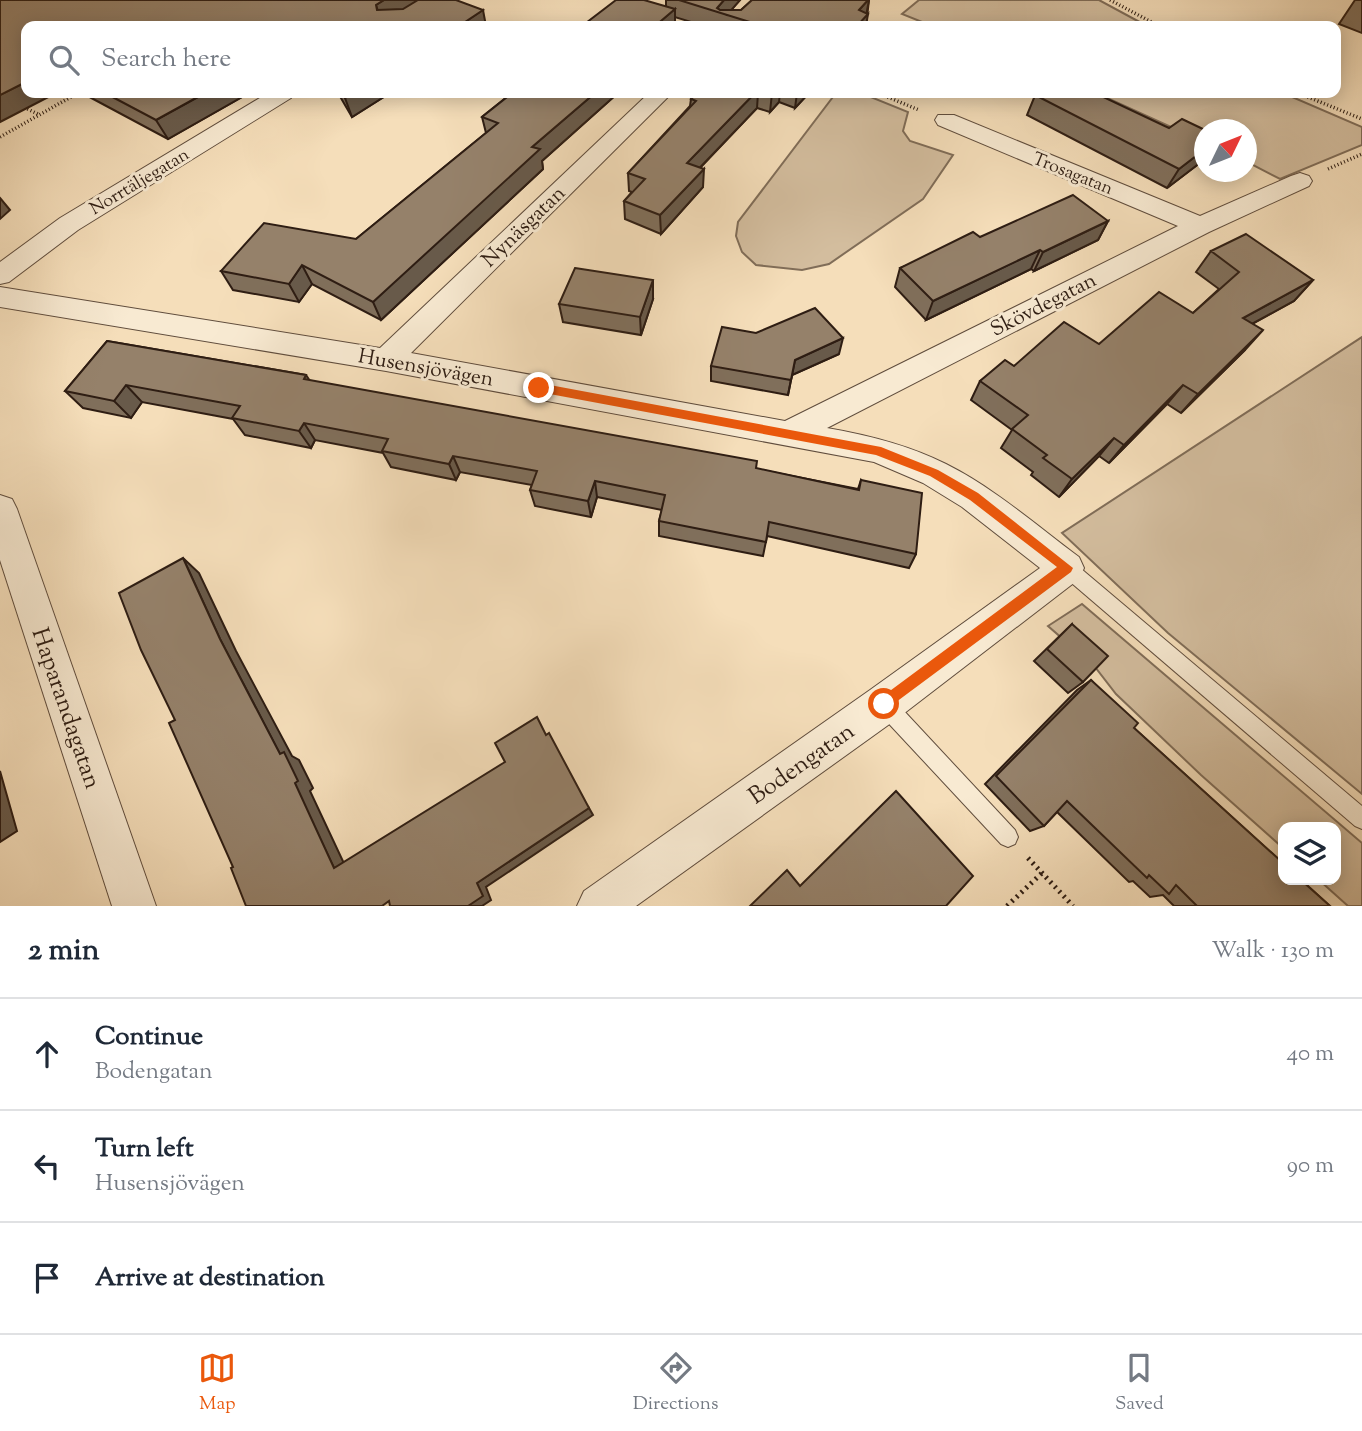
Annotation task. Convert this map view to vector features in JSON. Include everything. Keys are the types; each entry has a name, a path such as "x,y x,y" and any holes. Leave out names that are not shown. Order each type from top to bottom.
{"street":[{"name":"Norrtäljegatan","path":"0,275 69,224 275,98"},
{"name":"Nynäsgatan","path":"386,360 656,98"},
{"name":"Trosagatan","path":"946,120 1200,226"},
{"name":"Skövdegatan","path":"789,433 1200,226 1300,181"},
{"name":"Husensjövägen","path":"6,306 386,360 877,450 934,473 974,497 1067,568"},
{"name":"Haparandagatan","path":"0,509 134,906"},
{"name":"Bodengatan","path":"599,906 884,704 1067,568"}],"lane":[{"path":"1067,568 1362,819"},
{"path":"884,704 1008,837"}],"path":[{"path":"1110,0 1150,21"},
{"path":"0,137 69,98"},
{"path":"891,98 946,120"},
{"path":"1310,98 1362,119"},
{"path":"19,105 39,115"},
{"path":"1007,906 1042,873 1073,906"}],"shaded area":[{"path":"919,0 1099,0 1138,21 920,21 902,14"},
{"path":"832,98 873,98 908,112 903,131 910,141 953,155 923,199 829,264 802,270 756,265 742,252 736,236 738,222"},
{"path":"1107,98 1295,98 1362,127 1362,145 1280,179 1257,167 1257,119 1194,119 1194,137"},
{"path":"1362,337 1362,794 1168,633 1062,533"},
{"path":"1082,604 1337,822 1278,822 1278,844 1201,775 1116,694 1095,667 1048,626"},
{"path":"1341,825 1362,843 1362,906 1348,906 1325,885 1341,885"}],"building":[{"path":"0,0 384,0 376,5 377,10 403,9 418,0 456,0 483,10 466,21 21,21 21,84 0,95"},
{"path":"616,0 644,0 675,9 661,21 589,21"},
{"path":"679,0 724,0 717,8 720,10 741,10 752,0 868,0 859,10 868,14 862,21 747,21"},
{"path":"114,98 196,98 156,120"},
{"path":"506,98 589,98 532,147 540,149 373,302 302,265 289,284 221,271 264,223 356,239 498,123 482,117"},
{"path":"750,98 687,163 704,169 660,215 624,201 645,179 628,173 696,101 691,99"},
{"path":"1041,98 1106,98 1169,128 1182,119 1194,125 1194,157 1179,169"},
{"path":"1073,195 1108,221 933,301 900,268 973,232 980,237"},
{"path":"1246,234 1313,280 1243,318 1263,330 1198,394 1183,385 1124,445 1114,438 1072,479 1043,458 1047,455 1012,429 1028,415 980,381 1005,360 1014,366 1064,322 1099,344 1159,292 1193,313 1239,272 1211,251"},
{"path":"575,268 653,280 640,317 559,304"},
{"path":"815,308 843,338 795,360 791,380 711,366 722,327 756,333"},
{"path":"107,341 306,375 304,379 757,461 756,468 859,490 861,480 922,493 916,554 769,522 766,542 659,521 665,495 595,481 588,501 530,490 537,471 453,456 449,464 382,451 388,439 304,423 299,431 232,418 240,406 126,385 114,401 65,391"},
{"path":"183,558 220,639 280,754 284,752 298,781 295,783 334,868 505,762 495,743 537,717 546,735 549,733 589,808 477,883 483,896 468,906 390,906 389,901 382,906 246,906 231,868 233,867 169,723 175,720 141,650 119,593"},
{"path":"1072,624 1108,656 1083,682 1047,649"},
{"path":"1091,680 1138,723 1134,728 1278,858 1278,885 1307,885 1330,906 1197,906 1176,885 1169,894 1149,875 1147,878 1067,801 1044,826 996,776"},
{"path":"896,791 973,876 946,906 750,906 787,870 800,886"}],"route":[{"path":"539,388 877,450 934,473 974,497 1067,568 884,704"}]}
